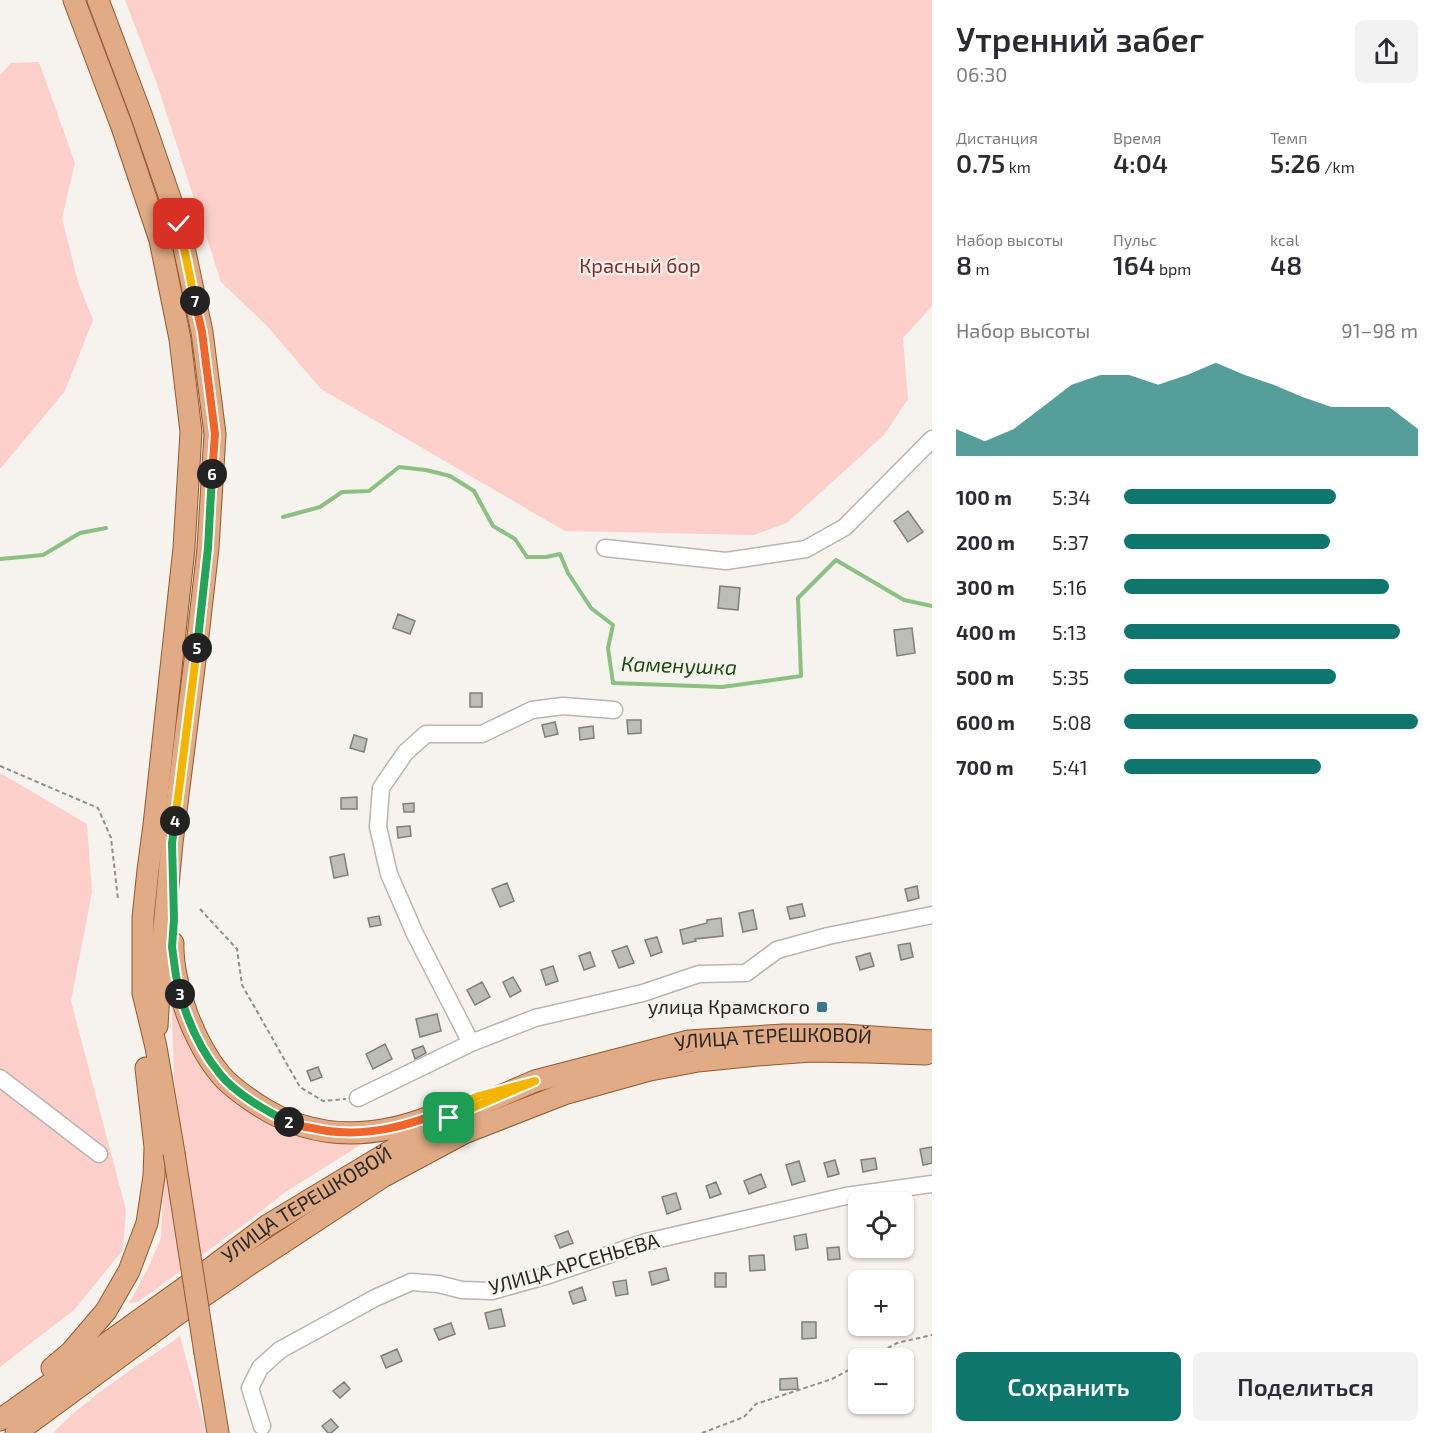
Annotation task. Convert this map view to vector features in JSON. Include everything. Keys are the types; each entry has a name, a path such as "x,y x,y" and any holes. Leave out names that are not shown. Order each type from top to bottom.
{"main road":[{"path":"0,1419 39,1379 71,1352 106,1311 129,1271 147,1223 154,1176 155,1147 144,1054 143,918 184,548 191,432 180,339 159,240 122,127 74,0"},
{"path":"98,0 179,224 202,332 215,434 208,548 172,843 161,960 156,1047"},
{"path":"172,843 174,919 172,947 176,976 185,1009 193,1030 220,1075 271,1114 294,1124 327,1132 383,1131 414,1123 479,1096 535,1081"},
{"path":"143,993 156,1047 218,1433"},
{"name":"УЛИЦА ТЕРЕШКОВОЙ","path":"0,1419 198,1278 268,1225 449,1118 535,1081 689,1041 784,1035 844,1035 932,1041"},
{"name":"УЛИЦА ТЕРЕШКОВОЙ","path":"16,1433 186,1308 384,1176 464,1133 564,1094 650,1070 698,1061 811,1051 932,1055"},
{"path":"38,1433 56,1417 168,1334 186,1308"}],"street":[{"path":"605,548 726,561 806,549 845,526 932,439"},
{"path":"471,1043 415,934 389,874 378,827 381,788 405,753 426,734 482,734 532,711 563,706 614,710"},
{"path":"358,1098 471,1043 536,1018 643,993 699,974 746,973 777,950 828,936 932,915"},
{"path":"0,1078 99,1154"},
{"name":"УЛИЦА АРСЕНЬЕВА","path":"262,1426 250,1388 260,1368 280,1350 375,1298 411,1282 438,1284 462,1290 492,1291 549,1275 646,1242 846,1196 932,1184"}],"path":[{"path":"0,766 98,808 111,838 118,899"},
{"path":"200,909 237,949 242,985 300,1087 323,1101 358,1098"},
{"path":"888,1348 897,1343 932,1335"},
{"path":"702,1433 744,1417 756,1404 832,1379 848,1370"}],"green space":[{"name":"Красный бор","path":"125,0 932,0 932,306 903,338 908,399 884,435 787,523 754,535 565,531 321,389 268,327 221,282 156,81"},
{"path":"39,62 75,163 62,218 78,282 93,320 65,391 0,469 0,75 11,63"},
{"path":"0,773 87,824 92,892 71,1001 126,1210 123,1250 74,1310 0,1367"},
{"path":"171,988 252,1113 278,1128 309,1138 365,1142 284,1193 138,1302 129,1303 161,1238 164,1174 174,1153 183,1151 174,1079"},
{"path":"180,1336 205,1433 53,1433 97,1394"}],"building":[{"path":"908,511 923,532 908,542 894,521"},
{"path":"720,586 740,588 738,610 718,608"},
{"path":"398,614 415,621 410,634 393,628"},
{"path":"912,628 915,653 897,656 894,630"},
{"path":"470,693 482,693 482,707 470,707"},
{"path":"627,720 641,720 641,733 628,734"},
{"path":"555,722 558,734 545,737 542,725"},
{"path":"593,726 594,738 580,740 579,728"},
{"path":"354,735 367,739 364,752 350,748"},
{"path":"357,797 357,809 341,809 341,798"},
{"path":"414,803 414,812 404,812 403,804"},
{"path":"410,826 411,836 398,838 397,827"},
{"path":"344,854 348,875 334,878 330,857"},
{"path":"507,883 514,901 500,907 492,889"},
{"path":"917,886 919,898 908,901 905,889"},
{"path":"802,904 805,916 790,919 787,907"},
{"path":"753,910 757,929 743,932 739,913"},
{"path":"379,916 381,925 370,927 368,918"},
{"path":"721,918 723,936 695,939 696,941 683,944 680,930 707,923 707,920"},
{"path":"657,937 662,952 651,956 645,940"},
{"path":"910,943 913,957 901,960 898,945"},
{"path":"627,946 634,963 619,968 612,951"},
{"path":"590,952 595,966 584,970 579,956"},
{"path":"870,953 874,966 860,970 856,957"},
{"path":"553,966 558,981 546,985 541,970"},
{"path":"513,977 521,991 510,997 503,982"},
{"path":"482,982 490,997 475,1005 467,990"},
{"path":"437,1014 441,1031 420,1037 416,1019"},
{"path":"385,1044 392,1059 373,1069 366,1054"},
{"path":"423,1046 426,1053 415,1059 412,1050"},
{"path":"318,1067 322,1077 311,1081 307,1071"},
{"path":"932,1147 932,1163 923,1165 920,1149"},
{"path":"875,1158 877,1169 863,1172 861,1160"},
{"path":"835,1160 839,1174 828,1177 824,1163"},
{"path":"799,1161 805,1181 792,1185 786,1165"},
{"path":"761,1174 766,1187 749,1194 744,1181"},
{"path":"716,1182 721,1194 710,1198 706,1186"},
{"path":"676,1193 681,1209 667,1214 662,1197"},
{"path":"568,1231 573,1243 560,1248 555,1236"},
{"path":"806,1234 808,1248 796,1250 794,1236"},
{"path":"839,1247 840,1259 828,1260 827,1248"},
{"path":"764,1255 765,1270 750,1271 749,1256"},
{"path":"666,1268 669,1280 652,1285 649,1272"},
{"path":"715,1273 726,1273 726,1287 715,1287"},
{"path":"626,1280 628,1294 616,1296 613,1282"},
{"path":"582,1287 586,1300 573,1304 569,1292"},
{"path":"501,1309 505,1326 489,1329 485,1313"},
{"path":"802,1322 816,1322 816,1338 802,1339"},
{"path":"451,1323 455,1334 439,1340 434,1329"},
{"path":"397,1349 402,1361 386,1368 381,1356"},
{"path":"797,1378 798,1389 780,1390 780,1379"},
{"path":"344,1382 350,1389 340,1398 333,1391"},
{"path":"331,1419 338,1427 328,1433 322,1426"}],"waterway":[{"name":"Каменушка","path":"283,517 320,507 342,492 369,491 399,467 450,476 474,491 493,526 515,539 527,557 560,554 568,573 591,608 613,625 608,648 613,683 722,687 801,676 798,598 836,560 904,600 932,606"},
{"name":"Каменушка","path":"0,559 43,555 80,533 106,528"}],"place":[{"name":"улица Крамского","path":"822,1007"}],"route":[{"path":"179,224 202,332 215,434 208,548 172,843 174,919 172,947 182,998 193,1030 220,1075 271,1114 294,1124 327,1132 383,1131 414,1123 479,1096 535,1081 449,1118"}]}
